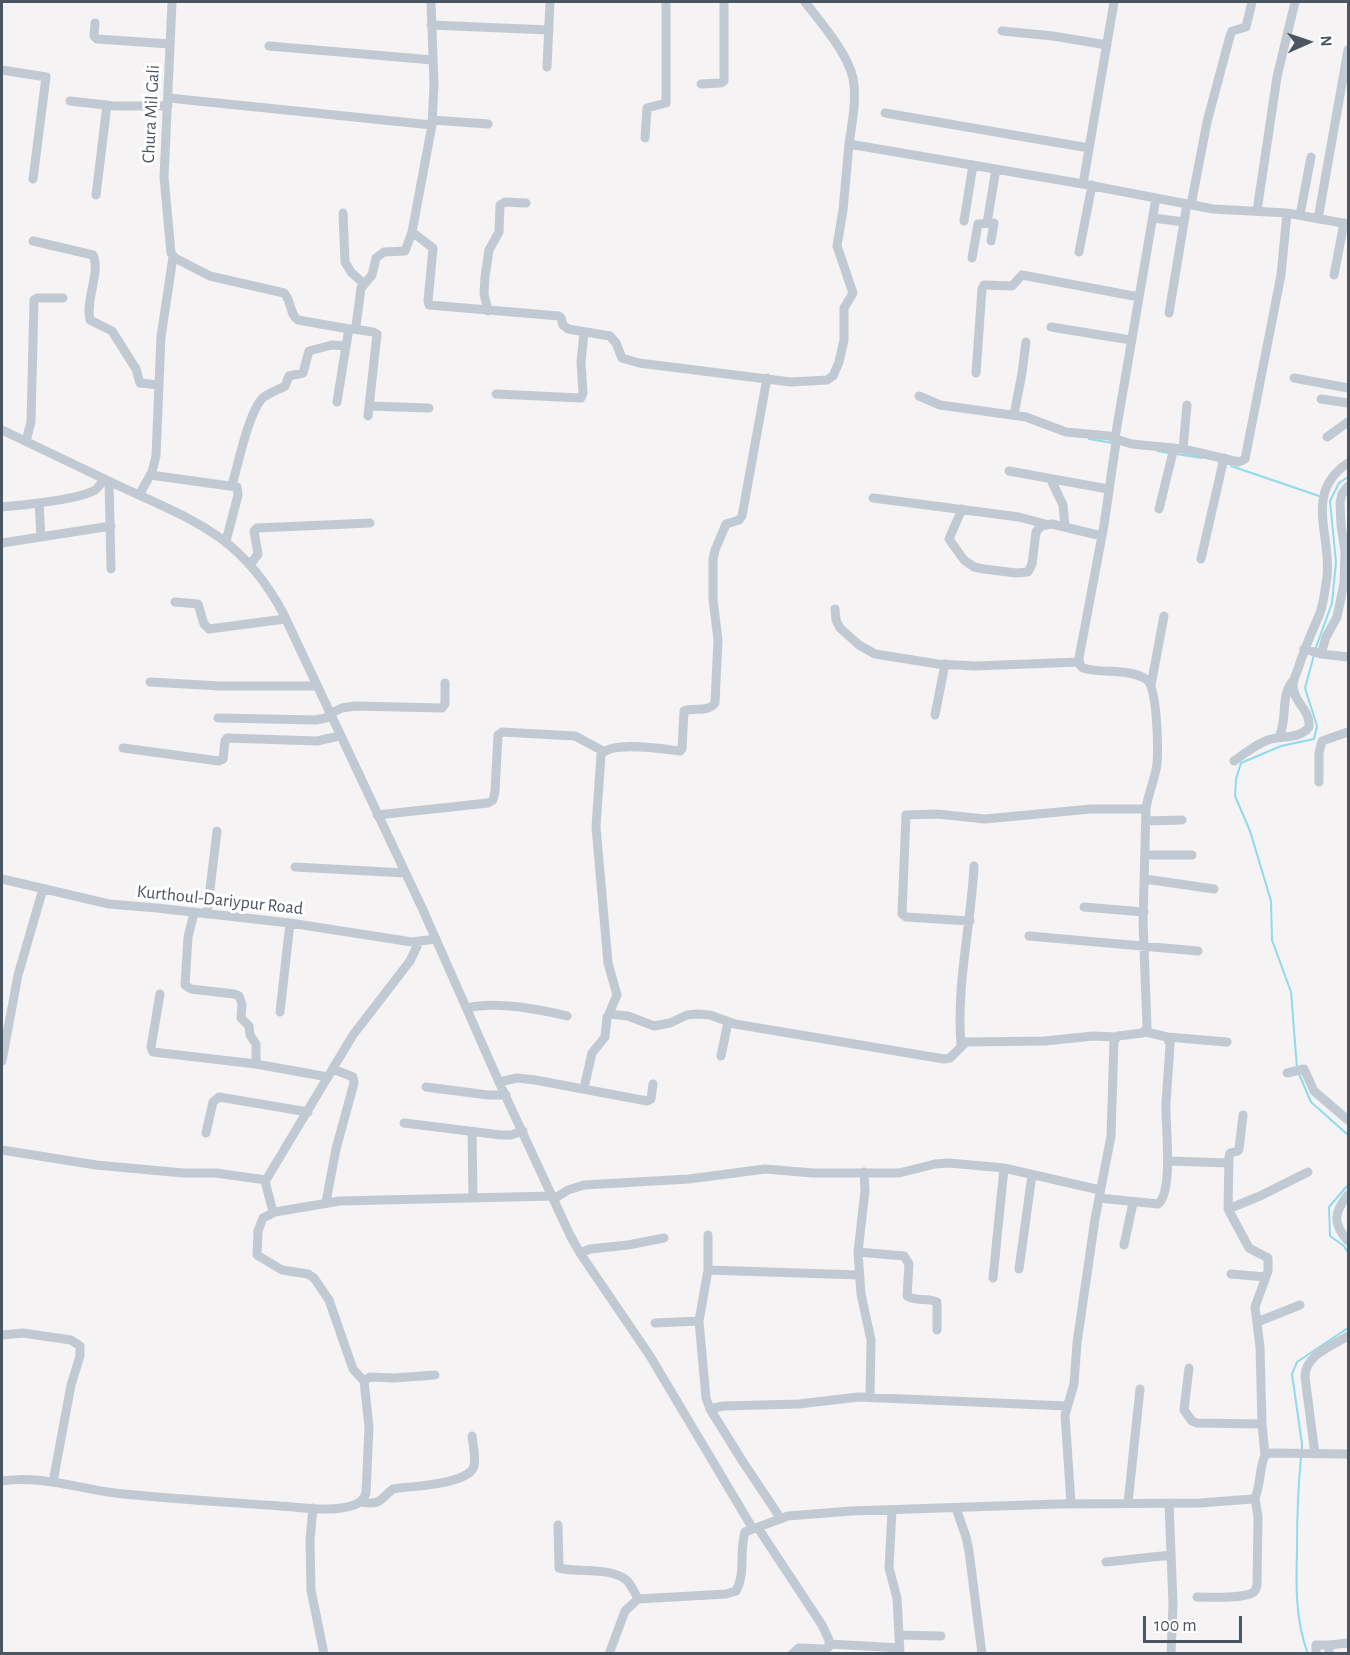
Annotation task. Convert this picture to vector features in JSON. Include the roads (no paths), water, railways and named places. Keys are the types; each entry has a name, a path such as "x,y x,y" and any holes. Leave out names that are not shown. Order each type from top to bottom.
{"street":[{"name":"Chura Mil Gali","path":"139,495 150,475 156,456 161,337 171,254 164,177 172,2"},
{"path":"337,402 346,346 351,329 356,324 361,290 372,275 378,255 384,252 405,251 412,232 432,122 434,84 431,2"},
{"path":"547,67 550,2"},
{"path":"645,138 648,108 666,103 666,2"},
{"path":"701,84 721,83 725,80 724,2"},
{"path":"412,232 433,248 428,304 557,316 568,329 610,336 616,343 620,356 629,360 791,382 827,380 833,376 839,362 844,340 844,308 853,293 837,246 853,113 853,78 846,60 805,2"},
{"path":"1079,252 1088,184 1089,148 1114,2"},
{"path":"1169,313 1184,222 1231,28 1246,27 1252,2"},
{"path":"1257,212 1277,78 1295,2"},
{"path":"95,22 94,36 97,39 170,44"},
{"path":"431,25 549,30"},
{"path":"1002,31 1107,45"},
{"path":"269,46 433,60"},
{"path":"1318,219 1348,50"},
{"path":"2,70 46,77 33,179"},
{"path":"70,101 107,105 168,102 432,122 488,124"},
{"path":"96,195 107,105"},
{"path":"885,113 1089,148"},
{"path":"849,144 1088,184 1213,209 1287,213 1346,224 1334,275"},
{"path":"1300,215 1311,157"},
{"path":"964,221 973,165"},
{"path":"987,223 996,169"},
{"path":"1151,685 1148,681 1135,675 1088,670 1081,667 1079,662 1102,536 1131,339 1156,198"},
{"path":"488,311 485,300 485,277 488,253 499,232 500,205 505,202 526,203"},
{"path":"343,213 345,262 351,272 364,284"},
{"path":"918,396 940,405 1026,417 1065,432 1132,444 1178,448 1239,462 1245,459 1281,275 1287,213"},
{"path":"1153,218 1184,222"},
{"path":"972,258 977,225 994,224 992,241"},
{"path":"33,241 93,255 96,263 88,312 90,320 112,331 136,369 140,383 159,385"},
{"path":"171,254 210,276 284,293 289,299 293,316 298,320 377,334 369,411 429,408"},
{"path":"976,373 984,285 1012,286 1022,275 1139,297"},
{"path":"27,441 31,422 34,300 38,297 63,298"},
{"path":"1051,327 1131,339"},
{"path":"496,394 581,398 584,333"},
{"path":"1014,415 1026,342"},
{"path":"232,485 253,416 264,396 285,386 289,376 303,373 309,351 332,345 346,346"},
{"path":"377,815 493,800 498,735 501,732 574,736 603,751 619,746 680,751 682,749 684,711 709,709 715,703 718,640 712,588 714,554 726,524 739,520 742,516 767,378"},
{"path":"1294,378 1348,388"},
{"path":"1321,399 1348,404"},
{"path":"1159,509 1178,448 1187,405"},
{"path":"1327,437 1348,422"},
{"path":"2,430 190,518 226,541 250,565 275,598 436,939 499,1082 557,1196 580,1253 650,1356 756,1528 822,1625 830,1644"},
{"path":"1201,558 1224,458"},
{"path":"1234,761 1253,747 1279,737 1301,734 1309,728 1307,713 1293,691 1293,682 1322,608 1328,561 1322,515 1323,497 1337,474 1348,463"},
{"path":"1009,471 1108,489"},
{"path":"1320,654 1335,623 1343,593 1346,552 1340,502 1348,485 1337,474"},
{"path":"150,475 232,485 238,488 226,541"},
{"path":"2,507 39,503 90,492 107,480"},
{"path":"107,480 111,526 111,569"},
{"path":"1051,480 1063,505 1065,527"},
{"path":"873,498 1019,517 1102,536"},
{"path":"39,503 41,537"},
{"path":"962,509 949,536 950,542 967,563 984,569 1016,573 1028,572 1032,564 1036,532 1045,524"},
{"path":"250,565 258,554 254,531 257,528 370,523"},
{"path":"2,543 111,526"},
{"path":"175,602 198,604 204,624 209,629 285,619"},
{"path":"836,609 836,620 840,628 864,650 882,655 945,664 984,666 1079,662"},
{"path":"1146,1032 1148,1024 1144,912 1146,809 1157,762 1154,700 1151,685 1164,616"},
{"path":"1305,650 1348,657"},
{"path":"934,715 945,664"},
{"path":"1279,737 1284,726 1287,688 1295,678"},
{"path":"150,682 220,686 315,686"},
{"path":"218,718 316,720 350,706 442,708 445,704 445,683"},
{"path":"1319,782 1319,753 1322,741 1348,732"},
{"path":"123,748 219,761 223,759 227,738 317,741 339,736"},
{"path":"584,1088 592,1053 604,1037 609,1014 617,995 608,963 596,823 600,760 603,751"},
{"path":"970,921 906,917 902,914 906,815 937,814 985,819 1090,809 1146,809"},
{"path":"1146,820 1182,820"},
{"path":"207,914 217,831"},
{"path":"1146,855 1192,855"},
{"path":"961,1045 961,985 970,921 974,866"},
{"path":"295,867 405,873"},
{"name":"Kurthoul-Dariypur Road","path":"2,879 98,903 290,923 419,942 436,939"},
{"path":"1145,879 1214,889"},
{"path":"2,1061 18,975 43,889"},
{"path":"1084,906 1144,912"},
{"path":"194,913 188,937 184,985 191,989 239,996 242,1004 241,1018 248,1024 255,1044 256,1064"},
{"path":"280,1012 290,923"},
{"path":"1029,936 1198,951"},
{"path":"2,1150 102,1166 220,1174 265,1181 269,1178 363,1021 410,961 419,942"},
{"path":"160,994 152,1051 351,1076 354,1081 336,1149 326,1202"},
{"path":"467,1008 482,1006 522,1008 567,1016"},
{"path":"609,1014 628,1016 654,1026 670,1023 687,1015 710,1015 728,1022 944,1059 950,1058 961,1045 969,1042 1116,1037 1146,1032 1167,1037 1227,1042"},
{"path":"721,1056 728,1022"},
{"path":"1071,1503 1065,1415 1074,1384 1077,1343 1099,1194 1112,1137 1113,1046 1116,1037"},
{"path":"361,1502 366,1493 369,1443 364,1381 353,1369 329,1300 314,1278 308,1274 282,1270 257,1255 256,1241 260,1222 273,1212 301,1209 326,1202 557,1196 584,1185 688,1179 765,1169 822,1173 899,1173 941,1163 1004,1168 1133,1203 1161,1203 1168,1161 1166,1105 1170,1044 1167,1037"},
{"path":"1289,1073 1304,1069 1314,1091 1348,1120"},
{"path":"499,1082 524,1079 648,1101 651,1099 653,1084"},
{"path":"426,1087 506,1095"},
{"path":"206,1133 213,1102 219,1097 308,1112"},
{"path":"1197,1598 1241,1596 1253,1593 1257,1585 1258,1517 1255,1498 1265,1455 1260,1347 1255,1307 1268,1271 1268,1258 1249,1248 1228,1209 1228,1163 1230,1153 1239,1149 1243,1115"},
{"path":"404,1123 507,1135 523,1131"},
{"path":"472,1132 473,1197"},
{"path":"1168,1161 1228,1163"},
{"path":"993,1278 1004,1168"},
{"path":"864,1172 865,1191 858,1252 864,1310 872,1340 870,1397"},
{"path":"1228,1209 1308,1172"},
{"path":"1019,1269 1032,1174"},
{"path":"265,1181 273,1212"},
{"path":"1348,1195 1340,1205 1337,1217 1340,1232 1348,1241"},
{"path":"1124,1245 1133,1203"},
{"path":"708,1235 708,1270 699,1321 706,1398 710,1409 781,1519"},
{"path":"580,1253 590,1249 664,1238"},
{"path":"858,1252 904,1256 909,1264 907,1296 914,1300 936,1301 937,1330"},
{"path":"708,1270 859,1275"},
{"path":"1231,1274 1266,1277"},
{"path":"1257,1323 1300,1305"},
{"path":"656,1323 699,1321"},
{"path":"2,1335 20,1333 71,1340 80,1346 80,1356 71,1385 53,1482"},
{"path":"1313,1454 1305,1377 1307,1365 1314,1357 1348,1336"},
{"path":"1189,1368 1184,1410 1192,1421 1262,1424"},
{"path":"364,1381 370,1377 435,1375"},
{"path":"1128,1503 1140,1389"},
{"path":"710,1409 723,1406 799,1404 870,1397 1067,1406"},
{"path":"2,1481 21,1478 116,1493 313,1508 342,1508 361,1502 381,1502 393,1489 448,1482 471,1470 474,1463 472,1437"},
{"path":"1265,1455 1271,1453 1348,1454"},
{"path":"609,1653 625,1611 638,1599 726,1594 736,1591 742,1580 745,1532 788,1516 1071,1503 1200,1503 1255,1498"},
{"path":"1169,1503 1173,1604 1172,1653"},
{"path":"313,1508 310,1540 311,1590 324,1653"},
{"path":"956,1508 969,1551 982,1653"},
{"path":"830,1644 900,1651 897,1598 889,1568 892,1510"},
{"path":"558,1525 558,1565 560,1568 606,1572 624,1578 638,1599"},
{"path":"1106,1562 1171,1555"},
{"path":"900,1635 941,1636"},
{"path":"1316,1653 1316,1645 1329,1649 1348,1643"},
{"path":"792,1653 799,1648 826,1649 830,1644"}],"waterway":[{"path":"1089,439 1113,443"},
{"path":"1157,451 1169,453"},
{"path":"1176,454 1202,458"},
{"path":"1231,466 1322,497"},
{"path":"1315,650 1332,603 1336,562 1330,501 1339,483 1348,477"},
{"path":"1297,1068 1291,992 1272,940 1271,901 1250,831 1235,796 1236,779 1241,763 1281,746 1314,739 1317,726 1305,688 1314,655"},
{"path":"1299,1074 1311,1102 1348,1135"},
{"path":"1348,1185 1329,1207 1330,1236 1344,1246 1348,1253"},
{"path":"1302,1451 1292,1374 1297,1362 1348,1328"},
{"path":"1301,1457 1297,1514 1297,1589 1301,1628 1308,1654"}]}
